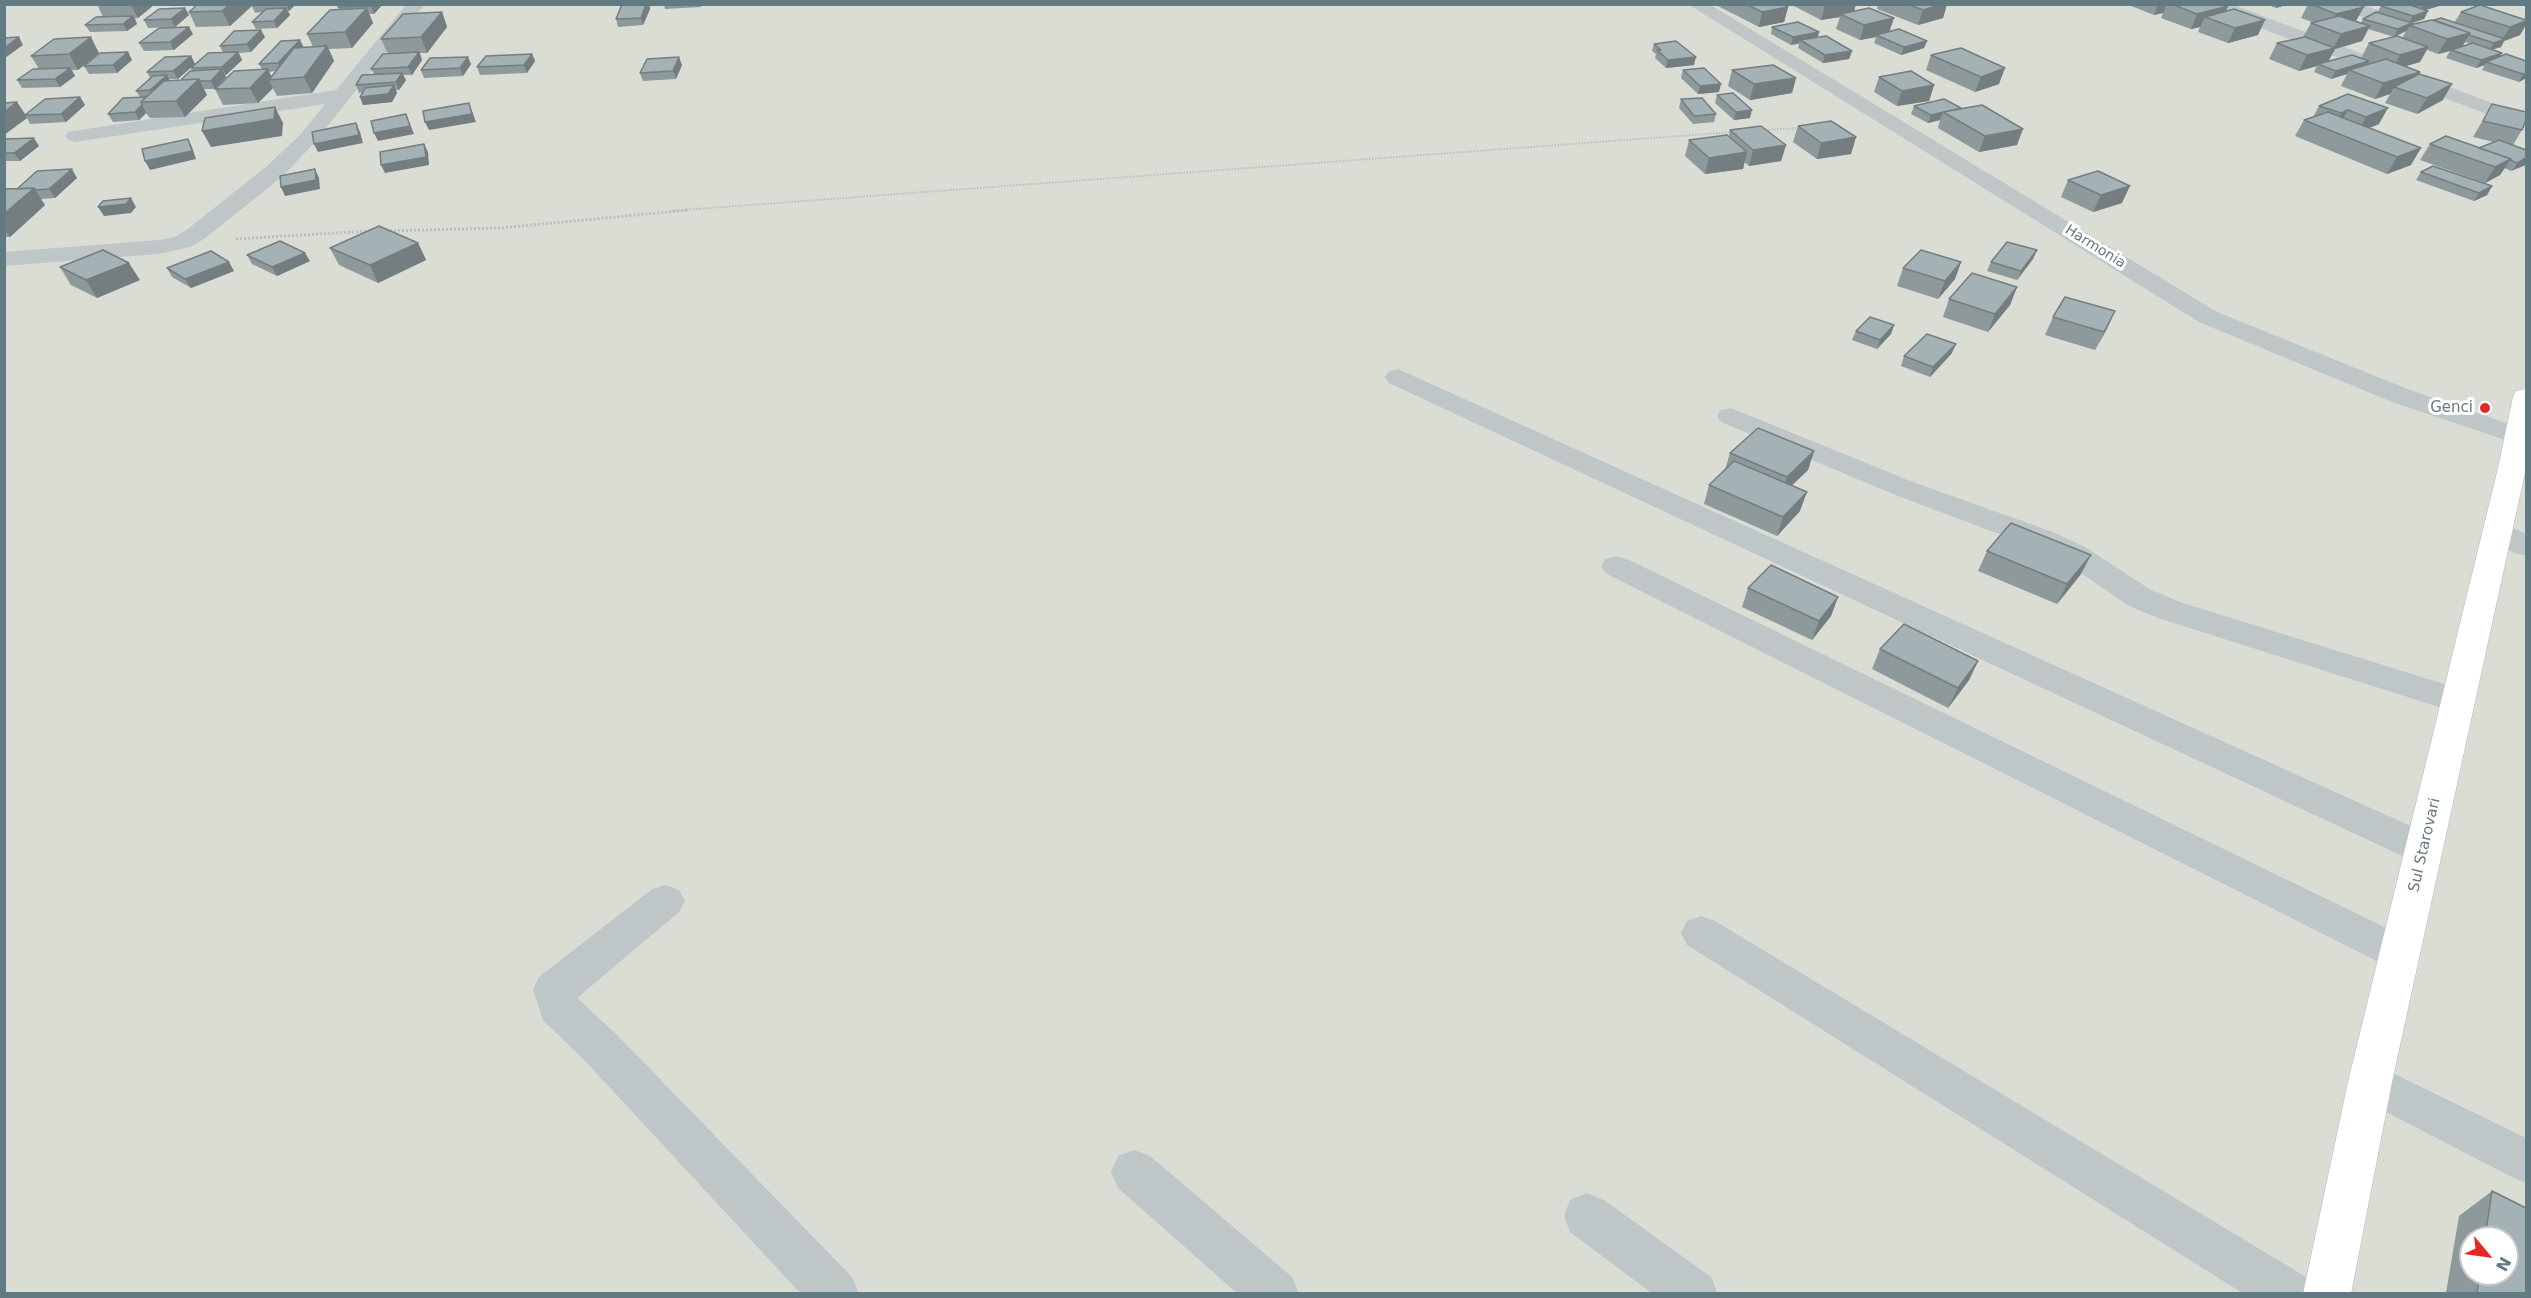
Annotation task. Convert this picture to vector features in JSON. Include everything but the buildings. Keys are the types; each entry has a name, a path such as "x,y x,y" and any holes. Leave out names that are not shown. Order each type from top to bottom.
{"main road":[{"name":"Sul Starovari","path":"2327,1293 2370,1082 2458,701 2512,539 2526,397"}],"street":[{"path":"4,259 159,247 182,242 196,234 275,171 344,95 417,4"},
{"name":"Harmonia","path":"1696,4 2208,317 2401,396 2523,437"},
{"path":"2214,4 2526,123"},
{"path":"2341,4 2428,33"},
{"path":"75,136 344,95"},
{"path":"1398,376 2424,849"},
{"path":"1731,416 1903,488 2042,539 2074,555 2140,598 2172,611 2458,701"},
{"path":"1616,566 2399,953"},
{"path":"665,901 554,990 558,1007 603,1050 835,1293"},
{"path":"1701,933 2289,1293"},
{"path":"2370,1082 2526,1161"},
{"path":"1134,1172 1275,1293"},
{"path":"1587,1216 1694,1293"}],"path":[{"path":"1757,131 1811,128"},
{"path":"182,242 441,228 464,230 500,228 767,204 1734,132"}],"shaded area":[{"path":"5,5 2526,5 2526,1293 5,1294"}],"place":[{"name":"Genci","path":"2485,408"}]}
